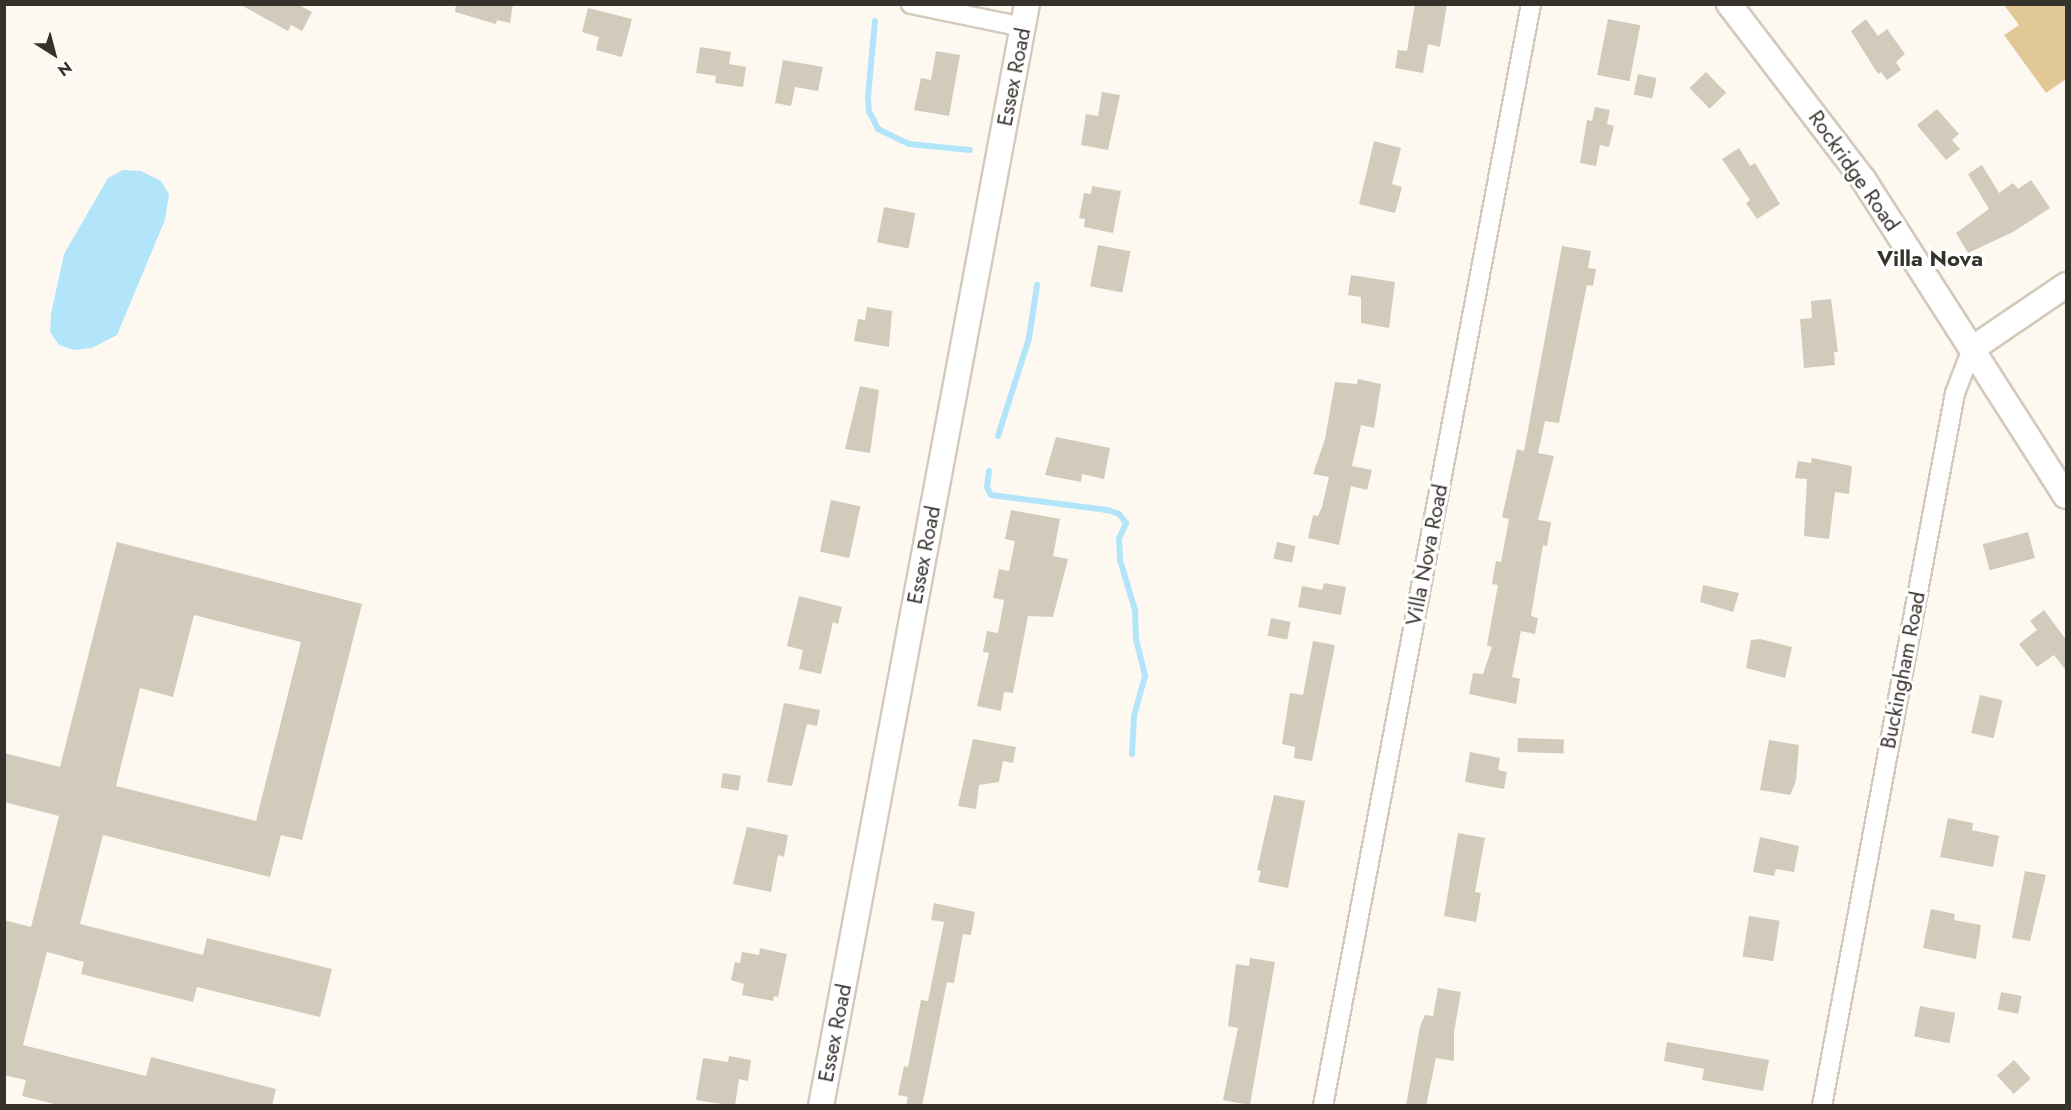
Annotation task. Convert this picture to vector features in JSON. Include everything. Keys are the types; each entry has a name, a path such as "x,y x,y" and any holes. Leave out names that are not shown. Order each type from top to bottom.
{"street":[{"path":"911,4 1025,16"},
{"name":"Villa Nova Road","path":"1323,1106 1531,4"},
{"name":"Rockridge Road","path":"1729,4 1863,179 2067,496"},
{"name":"Essex Road","path":"821,1106 1025,16"},
{"path":"1971,349 2067,285"},
{"name":"Buckingham Road","path":"1822,1106 1954,393 1971,349"}],"shaded area":[{"path":"2004,5 2066,5 2066,79 2046,93 2004,35 2019,25"}],"water":[{"path":"123,170 141,171 161,181 169,194 165,220 117,335 92,348 74,350 59,345 50,332 51,314 64,254 108,178"}],"building":[{"path":"239,4 297,4 312,12 302,31 291,25 288,31"},
{"path":"456,4 513,4 510,23 497,20 496,24 455,12"},
{"path":"1415,4 1447,4 1440,47 1428,44 1423,73 1395,68 1398,50 1407,51"},
{"path":"588,8 632,19 622,57 596,50 599,37 582,32"},
{"path":"1608,19 1640,25 1630,81 1597,75"},
{"path":"1866,19 1878,36 1887,29 1905,54 1896,62 1901,70 1887,80 1881,72 1878,74 1851,31"},
{"path":"700,47 731,52 729,64 746,67 743,87 715,83 716,76 696,73"},
{"path":"936,51 960,55 949,116 914,110 921,78 931,80"},
{"path":"783,60 823,67 818,91 795,87 791,106 775,103"},
{"path":"1706,72 1726,93 1710,109 1689,88"},
{"path":"1638,74 1657,78 1652,98 1634,95"},
{"path":"1102,92 1120,95 1108,150 1081,145 1086,114 1098,116"},
{"path":"1595,107 1610,110 1607,124 1614,126 1609,147 1600,145 1596,166 1580,163 1587,120 1592,121"},
{"path":"1937,109 1959,134 1952,140 1960,149 1946,160 1917,125"},
{"path":"1374,141 1401,148 1392,184 1402,187 1395,213 1359,204"},
{"path":"1739,148 1750,166 1755,163 1780,204 1757,219 1746,203 1750,200 1722,159"},
{"path":"1982,165 1999,193 2013,183 2018,189 2031,180 2050,208 2013,232 1968,253 1956,233 1989,209 1968,174"},
{"path":"1092,186 1121,191 1113,233 1084,227 1085,219 1079,218 1084,193 1091,194"},
{"path":"884,207 915,213 909,248 877,242"},
{"path":"1098,245 1130,251 1122,293 1090,286"},
{"path":"1562,246 1591,251 1588,268 1596,269 1593,286 1587,285 1559,423 1545,421 1538,453 1554,456 1538,520 1551,522 1547,546 1543,545 1531,616 1538,618 1535,634 1521,631 1512,677 1520,679 1516,704 1469,694 1473,673 1483,674 1492,647 1487,645 1498,585 1492,584 1496,561 1501,562 1509,519 1502,517 1517,449 1524,451"},
{"path":"1351,275 1395,282 1389,328 1361,323 1361,297 1348,295"},
{"path":"1831,299 1838,352 1834,352 1835,365 1804,368 1800,319 1812,318 1811,301"},
{"path":"867,307 892,311 889,347 854,341 858,319 865,320"},
{"path":"1358,379 1381,384 1374,428 1361,425 1352,466 1372,470 1367,490 1351,486 1339,545 1308,538 1313,515 1318,516 1322,507 1329,477 1313,474 1325,439 1335,382 1357,384"},
{"path":"860,386 879,390 870,453 845,449"},
{"path":"1056,437 1110,448 1104,479 1082,474 1081,482 1045,475"},
{"path":"1812,458 1852,466 1849,494 1835,492 1829,539 1804,536 1807,479 1795,478 1798,461 1811,463"},
{"path":"831,500 860,506 849,558 820,552"},
{"path":"1011,510 1060,519 1053,556 1068,559 1053,617 1028,616 1013,693 1004,692 1001,711 977,706 989,653 983,652 987,631 998,633 1004,600 993,598 999,569 1009,571 1015,541 1005,539"},
{"path":"2028,532 2035,558 1990,570 1983,544"},
{"path":"117,542 362,604 302,840 281,835 270,877 103,835 80,924 203,955 207,938 332,969 320,1017 197,987 193,1002 81,974 84,962 47,952 23,1045 146,1076 151,1057 276,1089 272,1106 62,1106 22,1096 26,1080 4,1075 4,920 31,927 59,816 4,802 4,753 60,767","holes":["194,615 301,642 256,821 116,786 140,688 173,697"]},
{"path":"1277,542 1296,546 1292,563 1273,559"},
{"path":"1324,583 1346,587 1341,615 1298,607 1302,586 1322,590"},
{"path":"1703,585 1739,593 1733,612 1700,602"},
{"path":"799,596 842,607 838,624 833,622 821,674 799,669 803,650 787,646"},
{"path":"2044,610 2067,641 2067,672 2054,655 2037,667 2019,644 2037,630 2030,621"},
{"path":"1271,618 1291,622 1287,639 1268,636"},
{"path":"1760,639 1792,647 1785,678 1746,668 1751,640"},
{"path":"1313,641 1335,645 1312,761 1294,758 1295,747 1282,744 1290,693 1303,695"},
{"path":"1980,695 2002,700 1994,738 1971,733"},
{"path":"784,703 820,710 817,726 807,724 792,786 767,782"},
{"path":"1518,738 1564,740 1563,754 1518,752"},
{"path":"973,739 1016,747 1013,763 1003,761 999,782 979,785 976,809 958,806"},
{"path":"1769,740 1799,745 1796,781 1790,795 1760,790"},
{"path":"1470,752 1500,758 1498,770 1507,772 1504,789 1465,782"},
{"path":"723,773 741,776 738,791 721,788"},
{"path":"1274,795 1305,801 1288,888 1258,882 1261,871 1257,870"},
{"path":"1948,818 1973,823 1972,830 1999,836 1993,867 1940,857"},
{"path":"747,827 788,835 784,857 778,855 771,892 733,884"},
{"path":"1458,833 1485,838 1475,892 1481,893 1476,922 1444,916"},
{"path":"1760,837 1799,846 1794,872 1776,869 1774,876 1753,872"},
{"path":"2025,871 2046,875 2030,941 2012,938"},
{"path":"934,903 975,912 971,935 963,934 954,983 947,982 922,1106 906,1106 908,1097 898,1095 904,1066 908,1067 921,1000 928,1001 944,922 931,920"},
{"path":"1931,909 1955,914 1954,920 1981,925 1976,959 1923,948"},
{"path":"1749,916 1780,921 1773,961 1743,956"},
{"path":"760,948 787,954 778,997 774,996 773,1001 742,995 744,984 731,980 735,962 740,963 742,952 759,955"},
{"path":"1250,958 1275,962 1250,1105 1223,1100 1238,1028 1228,1026 1236,964 1249,966"},
{"path":"1438,988 1461,992 1454,1032 1454,1061 1436,1058 1426,1106 1406,1106 1420,1026 1425,1015 1433,1016"},
{"path":"2001,992 2022,996 2018,1014 1998,1010"},
{"path":"1920,1006 1955,1013 1949,1043 1914,1036"},
{"path":"1667,1042 1769,1060 1763,1091 1702,1080 1704,1069 1664,1061"},
{"path":"729,1056 751,1060 748,1081 739,1079 735,1106 696,1100 703,1058 728,1062"},
{"path":"2014,1060 2031,1079 2014,1094 1997,1075"}],"waterway":[{"path":"875,21 868,97 869,111 878,129 909,144 970,150"},
{"path":"998,436 1029,338 1037,285"},
{"path":"989,471 987,487 991,495 1107,510 1119,514 1126,523 1119,539 1120,560 1135,610 1136,639 1145,676 1134,716 1132,754"}],"district":[{"name":"Villa Nova","path":"1930,259"}]}
